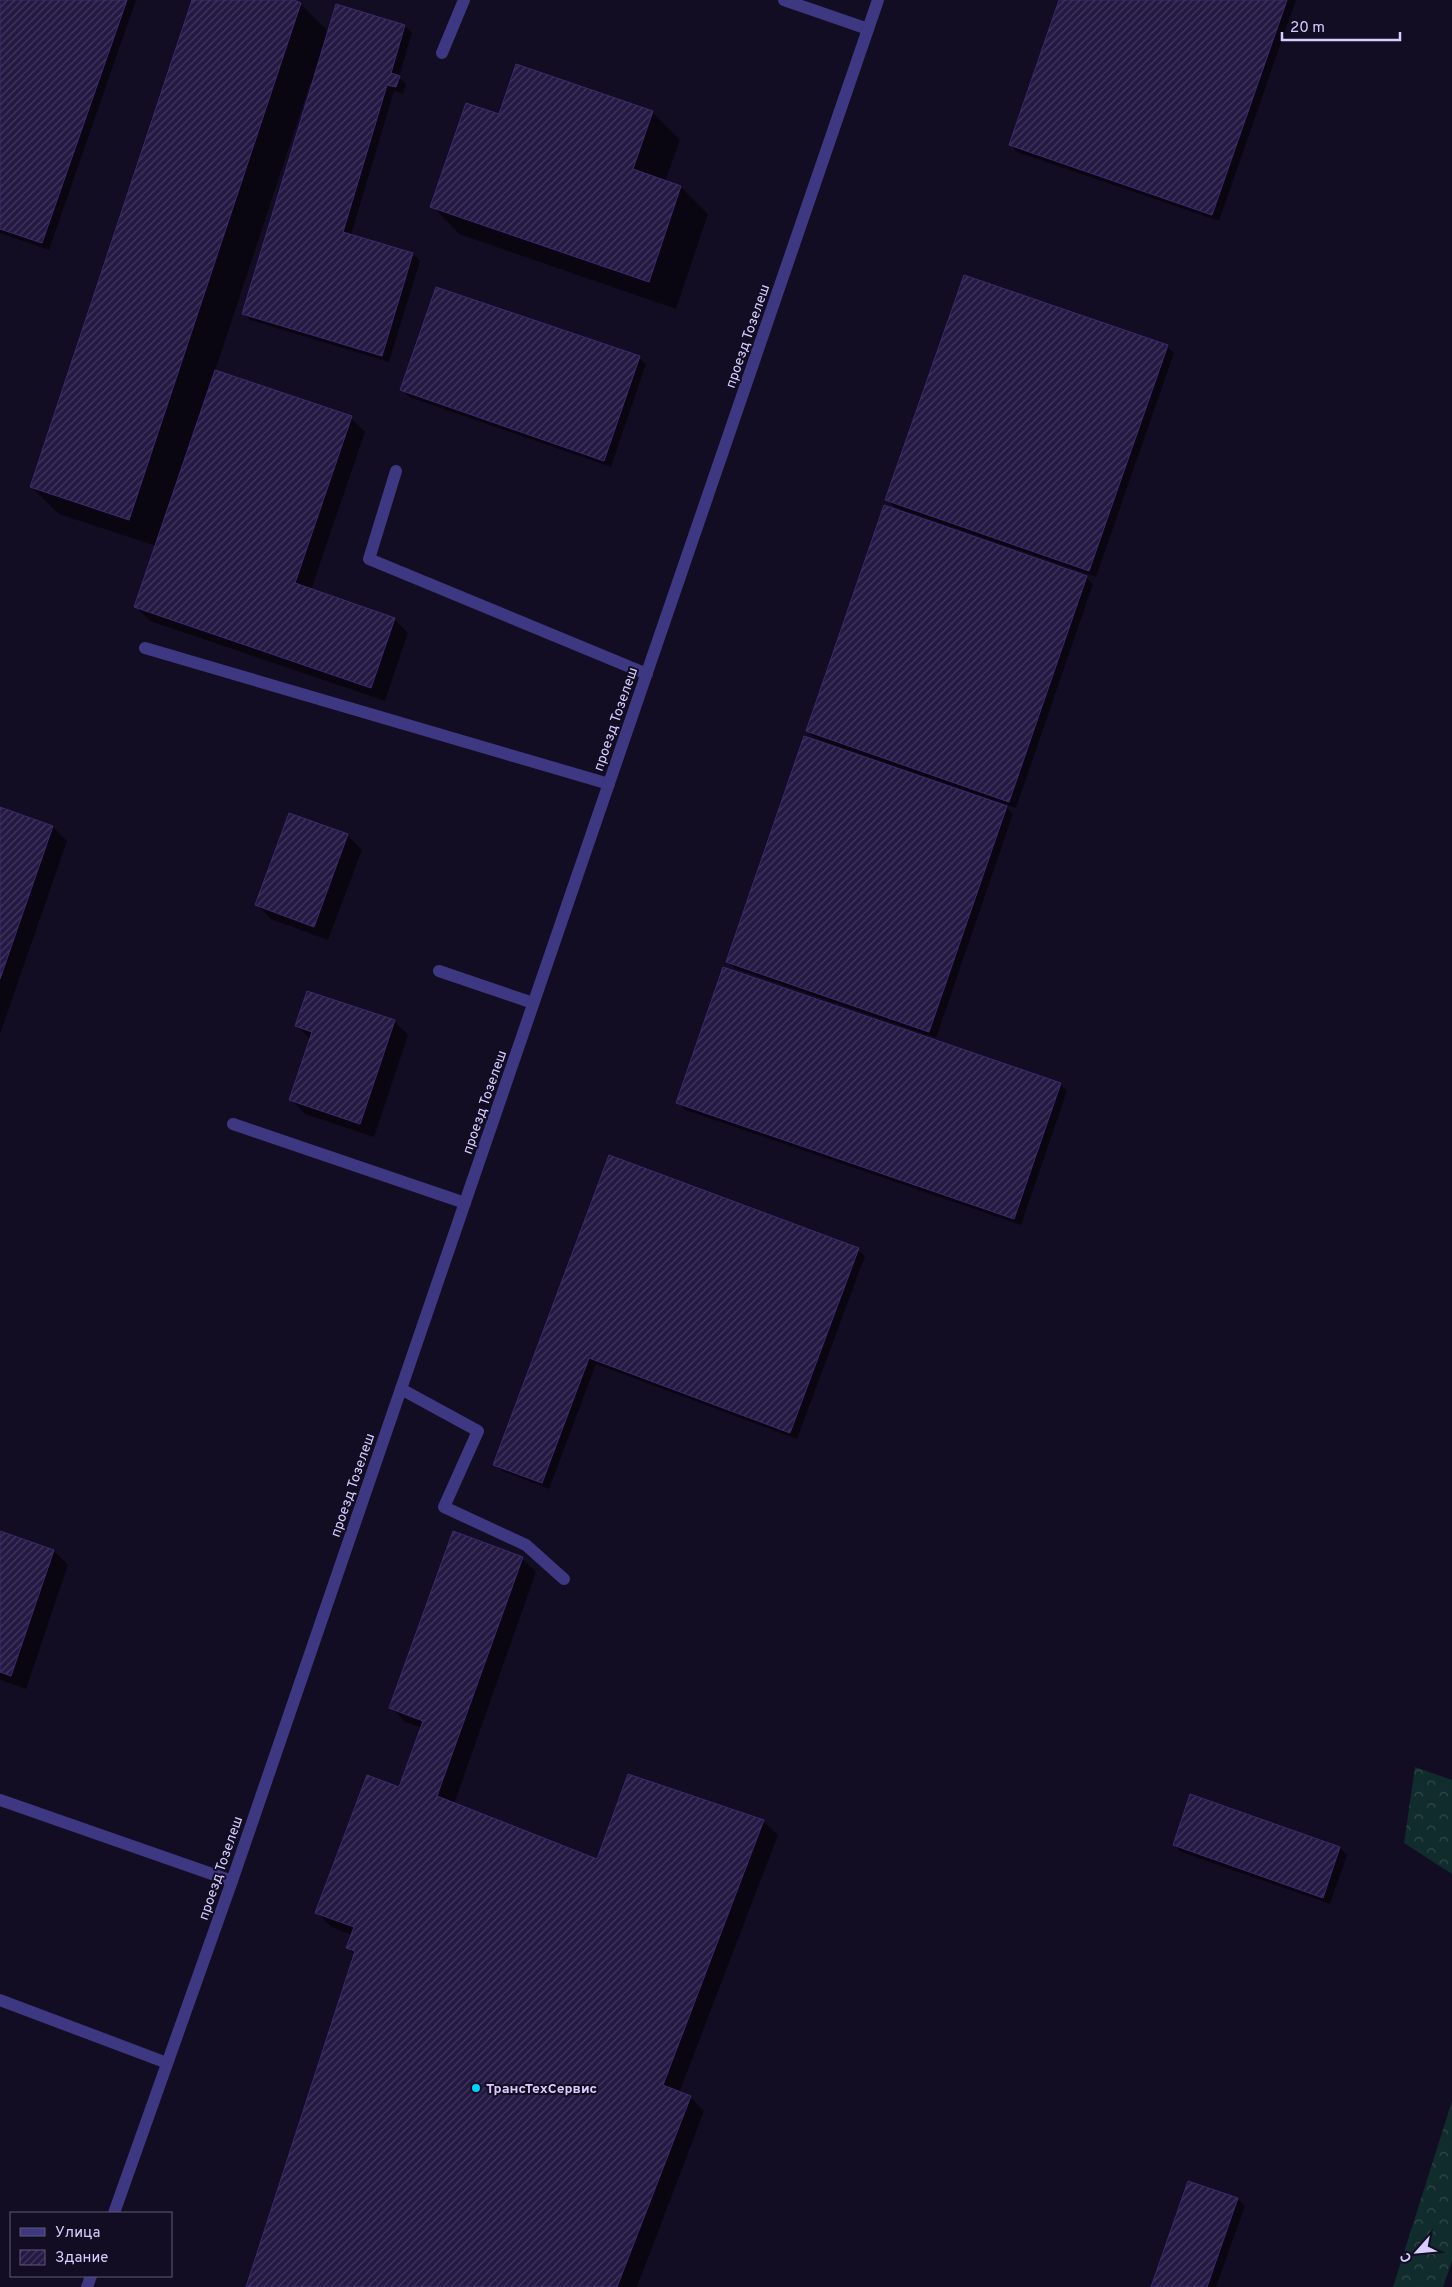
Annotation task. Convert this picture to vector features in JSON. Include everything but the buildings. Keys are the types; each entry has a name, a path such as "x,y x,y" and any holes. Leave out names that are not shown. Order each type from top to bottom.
{"street":[{"path":"442,53 464,0"},
{"path":"784,0 868,29"},
{"name":"проезд Тозелеш","path":"114,2212 232,1881 878,0"},
{"path":"396,471 369,559 646,674"},
{"path":"145,648 609,784"},
{"path":"439,971 533,1003"},
{"path":"233,1124 465,1203"},
{"path":"401,1389 478,1431 444,1507 526,1546 564,1579"},
{"path":"0,1800 232,1881"},
{"path":"0,2000 168,2063"}],"green space":[{"path":"1415,1767 1452,1780 1452,1874 1404,1843"},
{"path":"1452,2101 1452,2261 1443,2287 1393,2287"}],"place":[{"name":"ТрансТехСервис","path":"476,2088"}]}
